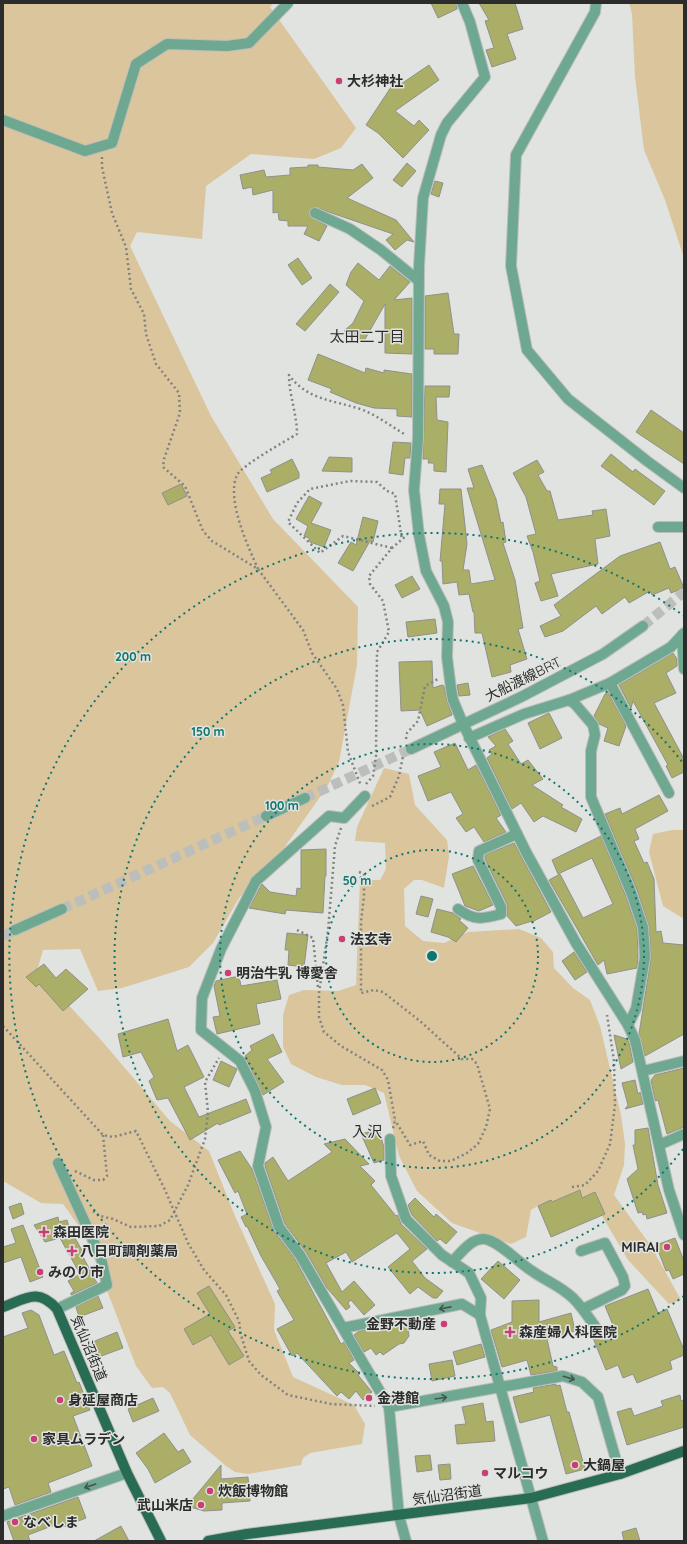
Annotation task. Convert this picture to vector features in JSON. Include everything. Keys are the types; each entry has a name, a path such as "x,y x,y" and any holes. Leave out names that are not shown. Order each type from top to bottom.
{"main road":[{"name":"気仙沼街道","path":"3,1307 39,1296 49,1300 57,1309 127,1473 161,1541"},
{"name":"気仙沼街道","path":"208,1541 239,1535 399,1516 531,1498 620,1474 684,1451"}],"street":[{"path":"3,120 85,151 112,143 136,64 167,44 227,46 249,43 288,3"},
{"path":"462,3 470,22 485,77 447,123 441,135 423,198 419,281 418,438 414,490 419,535 426,570 444,606 448,622 447,658 453,700 469,738 517,834 576,943 628,1025 635,1040 669,1190 684,1235"},
{"path":"596,3 595,12 516,156 512,266 524,335 527,350 568,399 684,488"},
{"path":"315,213 350,228 381,250 419,281"},
{"path":"658,527 684,527"},
{"name":"大船渡線BRT","path":"412,749 521,697 603,654 642,626"},
{"path":"469,738 524,714 569,700 610,683 671,647 683,635"},
{"path":"683,635 684,669"},
{"path":"610,683 669,792"},
{"path":"569,700 575,704 593,725 595,734 592,751 592,798 631,892 642,927 645,957 636,1009 628,1025"},
{"path":"365,796 344,818 329,816 256,881 222,949 202,998 201,1030 240,1061 255,1091 266,1127 258,1166 280,1227 300,1255 389,1407 399,1516 406,1541"},
{"path":"266,816 305,798"},
{"path":"458,909 466,916 476,919 501,914 501,907 478,860 479,851 517,834"},
{"path":"15,930 62,909"},
{"path":"643,1071 684,1061"},
{"path":"659,1145 684,1134"},
{"path":"390,1139 391,1176 406,1219 442,1255 469,1273 481,1298 480,1315 543,1541"},
{"path":"57,1309 107,1285 101,1258 58,1163"},
{"path":"452,1262 471,1243 482,1239 492,1241 533,1272 551,1281 572,1297 583,1309 601,1334"},
{"path":"581,1251 605,1243 622,1277 624,1286 622,1290 583,1309"},
{"path":"343,1328 462,1304 480,1315"},
{"path":"389,1407 563,1376 582,1382 598,1397 620,1474"},
{"path":"3,1516 127,1473"}],"path":[{"path":"103,146 102,167 112,213 126,247 131,289 144,314 146,334 156,364 180,393 180,413 164,459 163,467 185,486 203,531 212,541 258,569"},
{"path":"418,438 407,436 364,411 309,394 296,384 289,375 289,388 297,425 297,434 253,462 238,474 234,489 240,525 258,569 303,630 312,653 337,689 343,705 348,752 362,789 373,776 376,756 377,652 389,632 383,601 370,584 369,576 392,548 410,532 419,535"},
{"path":"392,548 343,536 320,553 288,522 298,503 310,489 350,481 377,482 387,491 395,494 402,540"},
{"path":"319,993 328,931 336,846 344,818"},
{"path":"298,930 313,938 319,993 319,1017 324,1032 341,1046 382,1070 388,1080 395,1120 410,1145 423,1141 428,1155 440,1161 451,1161 467,1153 478,1144 486,1127 490,1109 477,1064 472,1059 462,1059 420,1021 383,992 374,990 361,993 361,922 364,874 359,872"},
{"path":"572,1187 584,1185 598,1171 610,1144 615,1105 614,1061 606,1008"},
{"path":"3,1026 103,1135 113,1137 136,1131 188,1243 204,1270 226,1296 240,1321 241,1335 249,1361 261,1375 288,1395 331,1404 389,1407"},
{"path":"77,1204 97,1213 100,1216 113,1219 131,1227 159,1226 170,1220 188,1185 205,1138 208,1112 205,1082 225,1049"},
{"path":"390,1139 395,1120"},
{"path":"58,1163 85,1177 94,1180 103,1180 107,1176 103,1135"}],"shaded area":[{"path":"3,3 274,3 270,7 356,128 341,148 314,159 251,154 206,186 202,239 137,232 130,246 211,416 273,519 358,607 357,665 339,762 327,787 284,848 239,898 213,943 189,967 122,988 98,991 80,949 43,950 37,971 101,1040 170,1121 209,1151 235,1216 275,1304 274,1330 293,1377 354,1405 365,1424 362,1444 310,1453 303,1458 301,1465 248,1474 235,1472 190,1435 170,1393 163,1387 152,1388 136,1366 98,1267 81,1229 63,1204 41,1203 3,1181"},
{"path":"629,3 684,3 684,258 665,200 644,150 635,77 632,14"},
{"path":"384,768 409,774 415,805 447,840 449,856 444,888 422,880 414,880 404,889 405,926 423,941 444,943 468,932 519,929 541,938 553,952 554,968 573,988 590,1000 600,1026 621,1115 625,1144 624,1165 614,1195 651,1246 681,1300 669,1304 628,1260 598,1209 574,1198 541,1204 531,1210 526,1237 511,1244 452,1223 417,1191 399,1156 384,1093 365,1085 342,1085 316,1077 291,1064 283,1047 283,1015 289,995 304,990 338,991 356,985 360,880 380,880 386,869 385,843 355,841 357,827"},
{"path":"672,830 684,830 684,919 663,906 649,852 653,834"}],"building":[{"path":"431,3 456,3 457,9 438,18"},
{"path":"479,3 515,3 523,29 507,34 516,59 492,67 486,50 494,48 485,21 489,20"},
{"path":"429,65 439,80 395,111 414,126 419,120 429,130 403,158 378,133 366,125 397,78 401,84"},
{"path":"407,163 416,171 402,187 393,180"},
{"path":"362,164 373,178 347,198 396,220 414,242 407,240 395,250 386,240 393,234 314,207 309,211 310,216 327,226 319,241 304,234 308,226 288,226 288,221 279,220 278,212 273,213 273,190 253,195 252,187 243,189 240,175 264,170 266,177 290,175 290,168 308,167 308,165 353,170"},
{"path":"435,181 443,183 439,197 431,194"},
{"path":"298,258 312,278 302,285 288,265"},
{"path":"358,263 379,280 390,266 410,282 394,300 412,298 412,354 385,353 385,304 364,341 344,331 353,323 364,301 346,285 351,272"},
{"path":"330,284 339,292 305,331 296,324"},
{"path":"448,293 454,334 459,334 458,354 434,354 434,349 425,349 425,296"},
{"path":"318,354 365,373 366,368 384,373 384,370 412,374 412,417 397,416 397,409 374,408 356,403 330,392 332,389 308,380"},
{"path":"425,386 450,386 449,397 436,397 437,420 448,422 446,472 434,471 434,463 428,463 429,459 423,459"},
{"path":"651,410 684,433 684,464 636,432"},
{"path":"393,442 411,443 410,458 405,458 403,475 389,473"},
{"path":"611,454 633,472 635,469 665,491 654,505 601,466"},
{"path":"329,457 352,458 352,472 322,471"},
{"path":"292,459 299,473 299,478 267,492 261,478 272,473 270,470"},
{"path":"537,460 544,472 538,475 547,491 550,491 558,520 593,515 592,511 606,509 610,536 595,539 598,564 551,574 558,596 541,601 535,583 540,581 533,552 527,536 536,534 526,497 513,473"},
{"path":"482,465 496,499 501,523 503,522 506,542 503,543 515,580 523,628 518,629 527,659 510,665 511,672 492,677 482,633 475,633 474,612 469,594 459,595 457,582 443,584 442,561 440,561 445,504 439,504 440,489 461,489 467,544 463,570 469,570 471,584 495,580 467,488 474,488 468,469"},
{"path":"181,484 187,496 168,505 162,493"},
{"path":"309,496 322,503 311,523 331,530 324,547 310,542 309,538 304,536 308,526 296,519"},
{"path":"363,517 378,521 373,542 370,541 353,571 338,563 351,542 356,545"},
{"path":"660,542 670,569 675,567 684,588 671,593 669,588 652,595 650,591 629,603 625,597 602,614 596,606 563,631 545,637 540,626 561,616 554,605 620,556"},
{"path":"412,576 420,589 402,598 395,585"},
{"path":"435,619 437,633 408,637 406,622"},
{"path":"673,653 677,659 677,666 666,673 676,693 654,703 684,759 684,772 672,778 666,766 668,765 633,701 631,708 619,685"},
{"path":"432,661 433,688 442,685 444,686 452,715 427,726 420,710 401,711 399,662"},
{"path":"468,683 470,695 459,696 457,685"},
{"path":"608,692 626,726 619,746 604,741 608,728 599,724 594,716 605,694"},
{"path":"549,713 562,738 540,749 528,723"},
{"path":"505,729 513,741 508,744 521,764 528,760 543,779 532,785 563,805 561,807 582,819 576,832 543,816 534,822 521,803 512,809 487,758 492,754 489,750 496,746 488,737"},
{"path":"455,743 468,770 476,765 501,815 496,818 506,832 484,842 474,827 466,832 456,818 463,814 451,792 428,801 418,776 441,767 434,752"},
{"path":"659,795 668,811 635,829 639,839 634,841 644,863 647,862 654,879 656,932 661,931 663,943 684,945 684,1034 645,1056 639,1034 651,958 649,926 637,890 605,814 620,808 622,814"},
{"path":"601,836 625,894 637,928 637,968 607,974 604,960 598,965 549,880 560,874 583,918 613,904 592,858 558,874 552,860"},
{"path":"514,843 551,912 532,922 516,926 507,916 507,904 485,859 485,855"},
{"path":"326,849 326,876 323,913 286,910 285,914 249,908 262,884 270,892 296,896 297,888 301,889 301,850"},
{"path":"473,866 493,905 479,911 465,906 452,874"},
{"path":"421,896 433,899 428,917 416,914"},
{"path":"437,909 453,913 461,919 459,920 468,928 456,942 448,937 431,932"},
{"path":"287,933 308,935 304,967 288,965 289,950 285,950"},
{"path":"574,952 587,972 575,980 562,961"},
{"path":"44,964 56,978 66,969 88,989 63,1011 39,984 36,987 26,977"},
{"path":"239,976 241,986 277,980 281,999 256,1004 260,1024 217,1034 213,1017 220,1016 214,986 216,981"},
{"path":"168,1019 177,1051 188,1045 204,1077 184,1087 199,1117 246,1099 251,1112 219,1125 218,1123 190,1140 168,1098 157,1100 149,1081 154,1077 141,1052 123,1057 118,1034"},
{"path":"273,1034 282,1052 267,1059 284,1082 263,1095 245,1056 252,1050 250,1046"},
{"path":"614,1035 627,1039 629,1042 633,1062 621,1069"},
{"path":"221,1061 237,1069 229,1087 213,1080"},
{"path":"684,1068 684,1127 667,1134 658,1100 655,1101 651,1080 655,1075"},
{"path":"635,1080 638,1094 640,1092 643,1104 625,1109 628,1105 622,1083"},
{"path":"375,1088 381,1103 353,1115 347,1099"},
{"path":"648,1128 658,1185 667,1213 647,1219 646,1214 643,1215 642,1212 638,1213 627,1179 638,1169 633,1145 635,1145 635,1130"},
{"path":"379,1129 384,1148 384,1160 374,1163 361,1134"},
{"path":"345,1139 369,1164 360,1166 375,1181 371,1185 396,1216 398,1215 401,1224 427,1249 412,1261 425,1278 443,1291 437,1298 433,1298 418,1287 410,1294 388,1267 410,1249 397,1233 352,1262 346,1252 326,1263 342,1292 354,1281 375,1305 364,1315 351,1300 348,1303 350,1307 346,1310 327,1288 306,1252 285,1224 265,1163 273,1157 288,1181 332,1152 324,1144"},
{"path":"240,1151 252,1169 274,1231 295,1259 341,1344 344,1342 354,1360 349,1363 360,1374 358,1375 372,1392 363,1400 356,1391 349,1399 341,1392 337,1396 297,1353 292,1356 277,1329 294,1320 277,1291 280,1289 241,1217 247,1214 238,1191 235,1193 218,1160"},
{"path":"580,1190 582,1198 595,1192 605,1214 551,1237 538,1206 551,1200 552,1202"},
{"path":"415,1198 434,1217 436,1214 457,1232 446,1244 440,1239 437,1241 412,1215 408,1205"},
{"path":"21,1203 24,1214 13,1219 9,1207"},
{"path":"58,1217 59,1222 67,1220 72,1237 74,1236 84,1254 82,1255 97,1283 71,1295 74,1291 68,1281 80,1274 60,1238 45,1242 34,1225"},
{"path":"23,1225 43,1277 30,1282 21,1257 3,1263 3,1247 16,1243 11,1229"},
{"path":"675,1238 684,1261 684,1274 673,1279 669,1270 666,1271 656,1245"},
{"path":"498,1261 520,1280 504,1299 481,1279"},
{"path":"209,1286 235,1327 228,1331 244,1356 229,1365 211,1335 193,1345 184,1329 210,1314 197,1293"},
{"path":"648,1289 658,1313 667,1309 684,1350 684,1355 670,1361 672,1369 637,1383 633,1374 623,1378 618,1365 606,1370 593,1338 602,1340 607,1337 607,1333 615,1330 605,1306"},
{"path":"98,1296 103,1308 79,1317 76,1307"},
{"path":"539,1300 539,1322 571,1313 575,1331 547,1339 553,1366 557,1367 557,1371 531,1375 527,1360 502,1367 491,1330 512,1322 512,1301"},
{"path":"31,1310 39,1315 54,1355 64,1351 77,1383 79,1382 90,1410 73,1416 92,1466 48,1483 51,1492 15,1505 9,1487 3,1489 3,1337 28,1328 22,1313"},
{"path":"407,1322 409,1336 404,1343 399,1344 383,1355 380,1352 376,1355 371,1348 364,1352 354,1335 359,1331"},
{"path":"117,1332 123,1348 96,1358 90,1343"},
{"path":"481,1344 485,1357 457,1365 453,1352"},
{"path":"452,1360 455,1376 432,1381 429,1364"},
{"path":"556,1384 556,1386 560,1385 585,1469 566,1474 550,1415 520,1423 513,1397 534,1392 533,1388"},
{"path":"680,1395 681,1401 684,1400 684,1427 627,1445 617,1412 631,1408 634,1416 663,1406 661,1401"},
{"path":"153,1398 159,1411 133,1422 128,1409"},
{"path":"483,1403 486,1422 493,1421 495,1441 457,1444 455,1425 466,1424 462,1407"},
{"path":"164,1433 178,1452 183,1449 191,1462 155,1483 148,1469 136,1453"},
{"path":"430,1455 432,1470 417,1472 415,1456"},
{"path":"450,1464 451,1479 440,1480 438,1465"},
{"path":"221,1465 221,1479 248,1477 250,1501 222,1503 222,1510 204,1511 187,1506"},
{"path":"78,1497 86,1518 58,1529 57,1524 28,1535 30,1541 14,1541 7,1522"},
{"path":"121,1526 129,1541 94,1541"},
{"path":"636,1528 640,1541 624,1541 622,1532"}],"tunnel":[{"path":"643,626 684,592"},
{"path":"305,798 411,749"},
{"path":"62,909 266,816"},
{"path":"3,936 15,930"}],"place":[{"name":"大杉神社","path":"339,81"},
{"name":"法玄寺","path":"342,939"},
{"name":"明治牛乳 博愛舎","path":"228,973"},
{"name":"森田医院","path":"44,1232"},
{"name":"MIRAI","path":"667,1247"},
{"name":"八日町調剤薬局","path":"72,1251"},
{"name":"みのり市","path":"40,1272"},
{"name":"金野不動産","path":"444,1324"},
{"name":"森産婦人科医院","path":"510,1332"},
{"name":"金港館","path":"369,1398"},
{"name":"身延屋商店","path":"60,1400"},
{"name":"家具ムラデン","path":"34,1439"},
{"name":"大鍋屋","path":"575,1465"},
{"name":"マルコウ","path":"485,1473"},
{"name":"炊飯博物館","path":"210,1491"},
{"name":"武山米店","path":"201,1505"},
{"name":"なべしま","path":"15,1522"}],"district":[{"name":"太田二丁目","path":"367,336"},
{"name":"入沢","path":"367,1131"}]}
